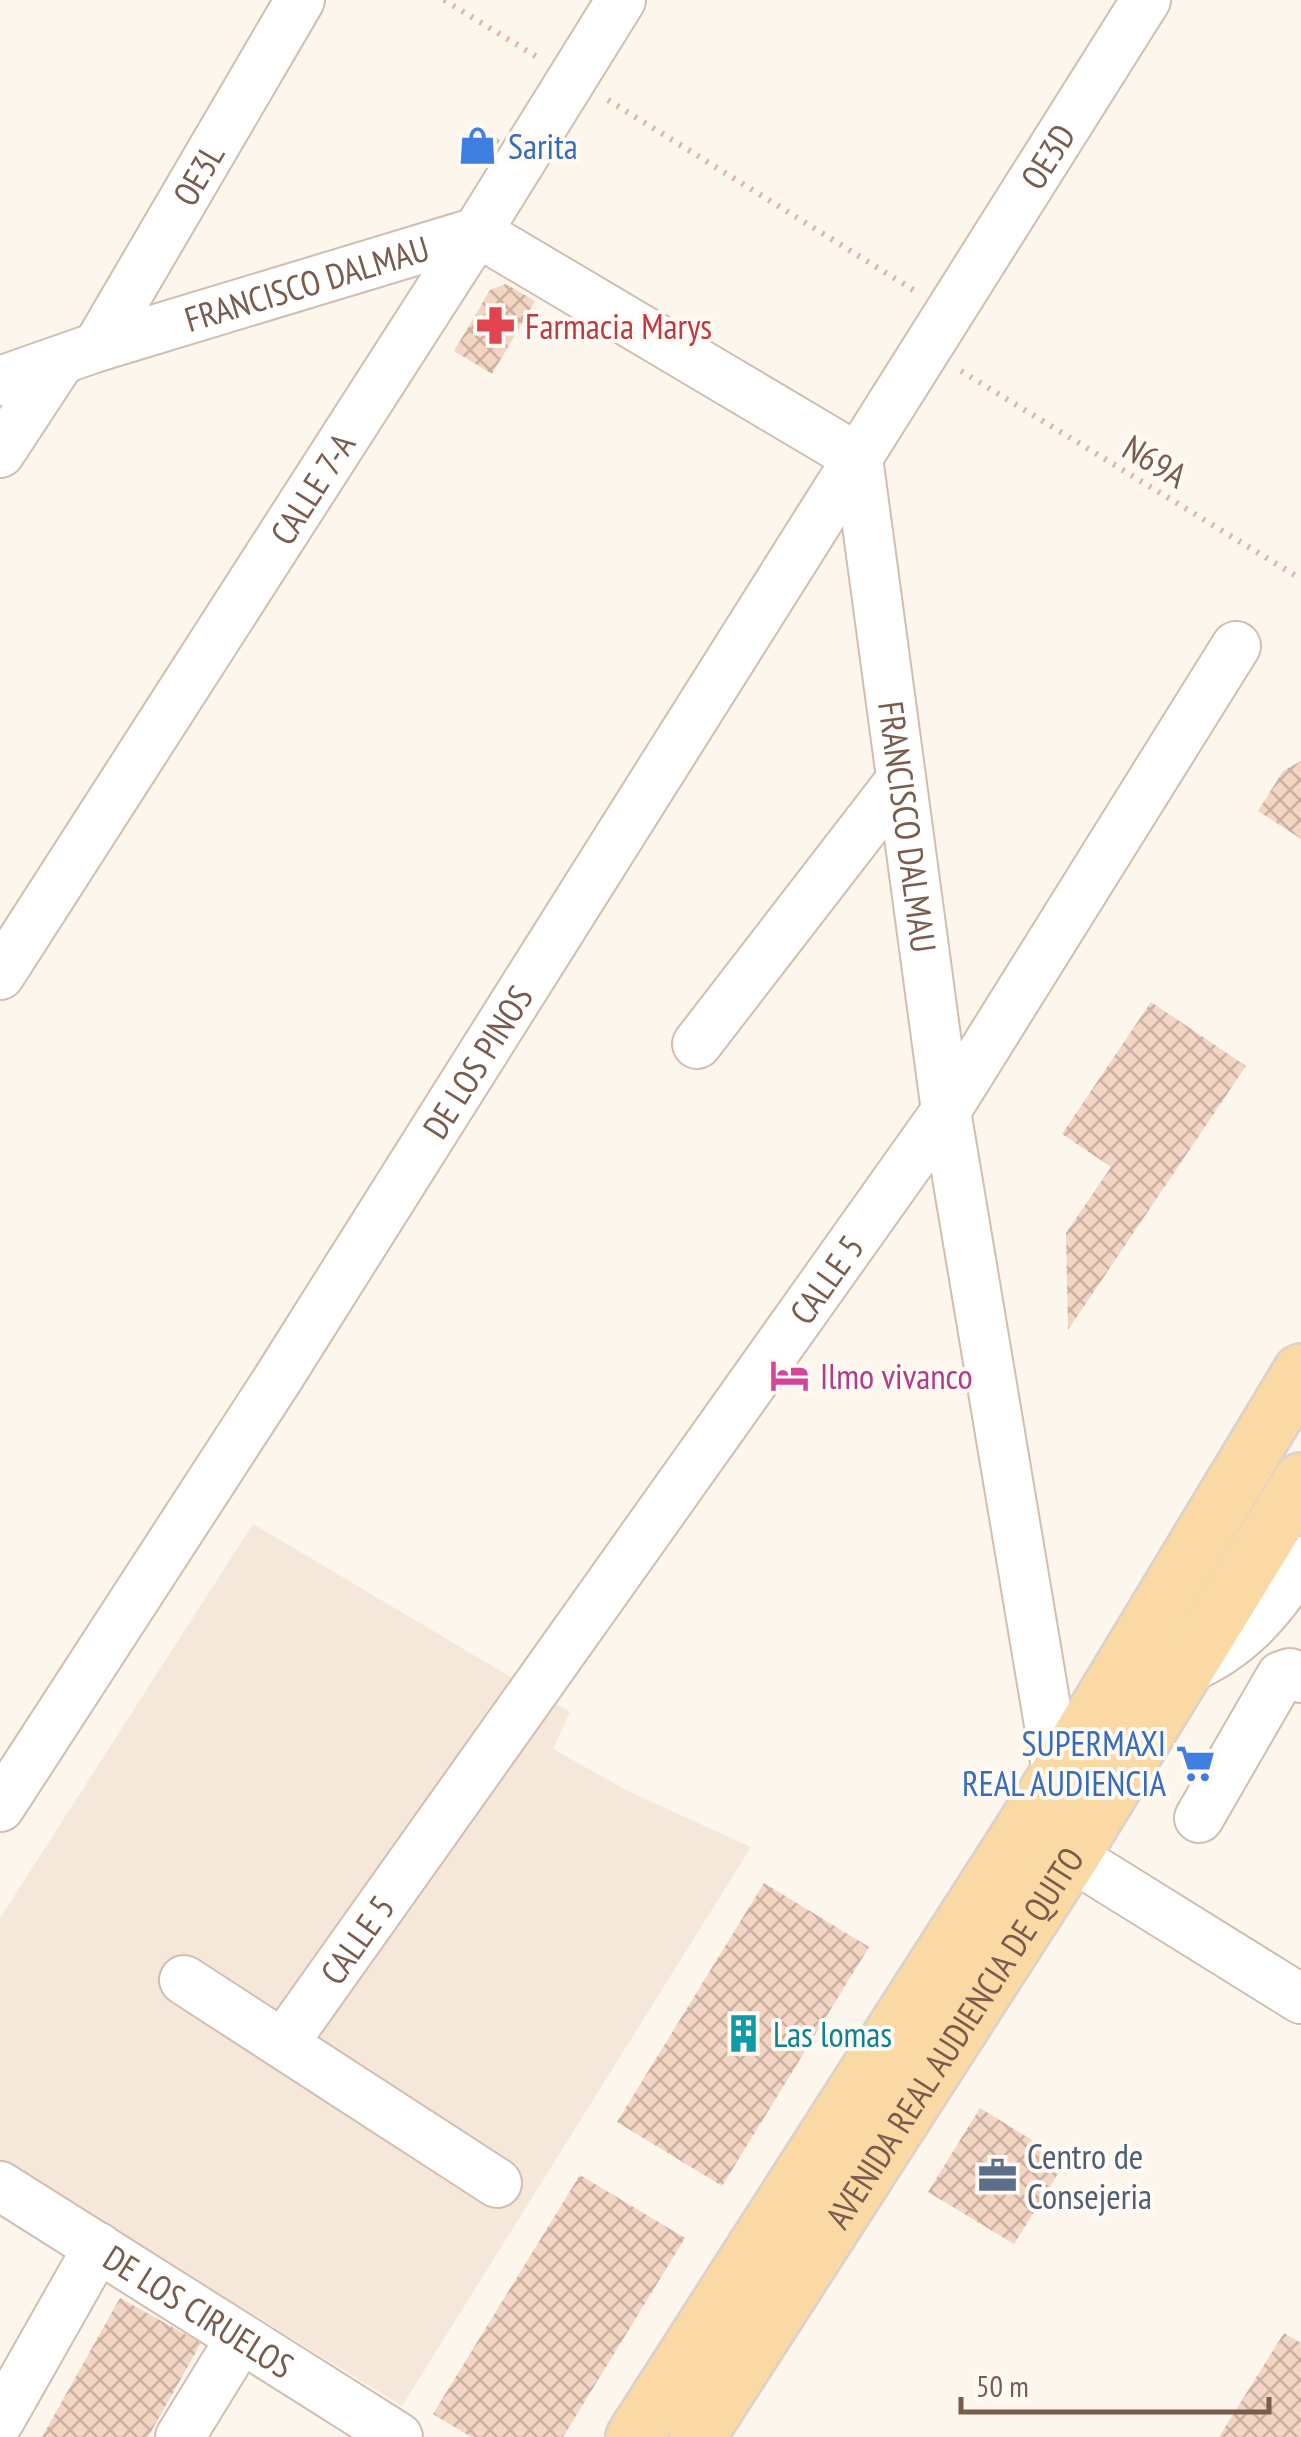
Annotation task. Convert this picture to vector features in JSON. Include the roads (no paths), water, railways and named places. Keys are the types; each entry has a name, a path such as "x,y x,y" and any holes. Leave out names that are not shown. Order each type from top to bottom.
{"main road":[{"name":"AVENIDA REAL AUDIENCIA DE QUITO","path":"634,2437 1058,1775 1301,1372"},
{"name":"AVENIDA REAL AUDIENCIA DE QUITO","path":"697,2437 1071,1856 1301,1481"}],"street":[{"name":"OE3L","path":"0,453 78,355 300,0"},
{"name":"CALLE 7-A","path":"0,975 478,232 621,0"},
{"name":"OE3D","path":"950,314 1146,0"},
{"name":"FRANCISCO DALMAU","path":"0,382 478,232 858,458 946,1110 1071,1856"},
{"name":"DE LOS PINOS","path":"0,1808 279,1377 950,314"},
{"name":"CALLE 5","path":"283,2044 946,1110 1236,646"},
{"path":"697,1044 900,781"},
{"path":"1186,1668 1218,1656 1246,1635 1301,1561"},
{"path":"1200,1818 1280,1676 1290,1673 1301,1678"},
{"path":"1071,1856 1301,1999"},
{"path":"184,1980 498,2182"},
{"name":"DE LOS CIRUELOS","path":"0,2186 240,2341 337,2422 398,2437"},
{"path":"0,2420 98,2247"},
{"path":"180,2437 240,2341"}],"place":[{"name":"Sarita","path":"478,146"},
{"name":"Farmacia Marys","path":"495,326"},
{"name":"Ilmo vivanco","path":"790,1376"},
{"name":"SUPERMAXI REAL AUDIENCIA","path":"1196,1763"},
{"name":"Las lomas","path":"743,2034"},
{"name":"Centro de Consejeria","path":"997,2176"}]}
